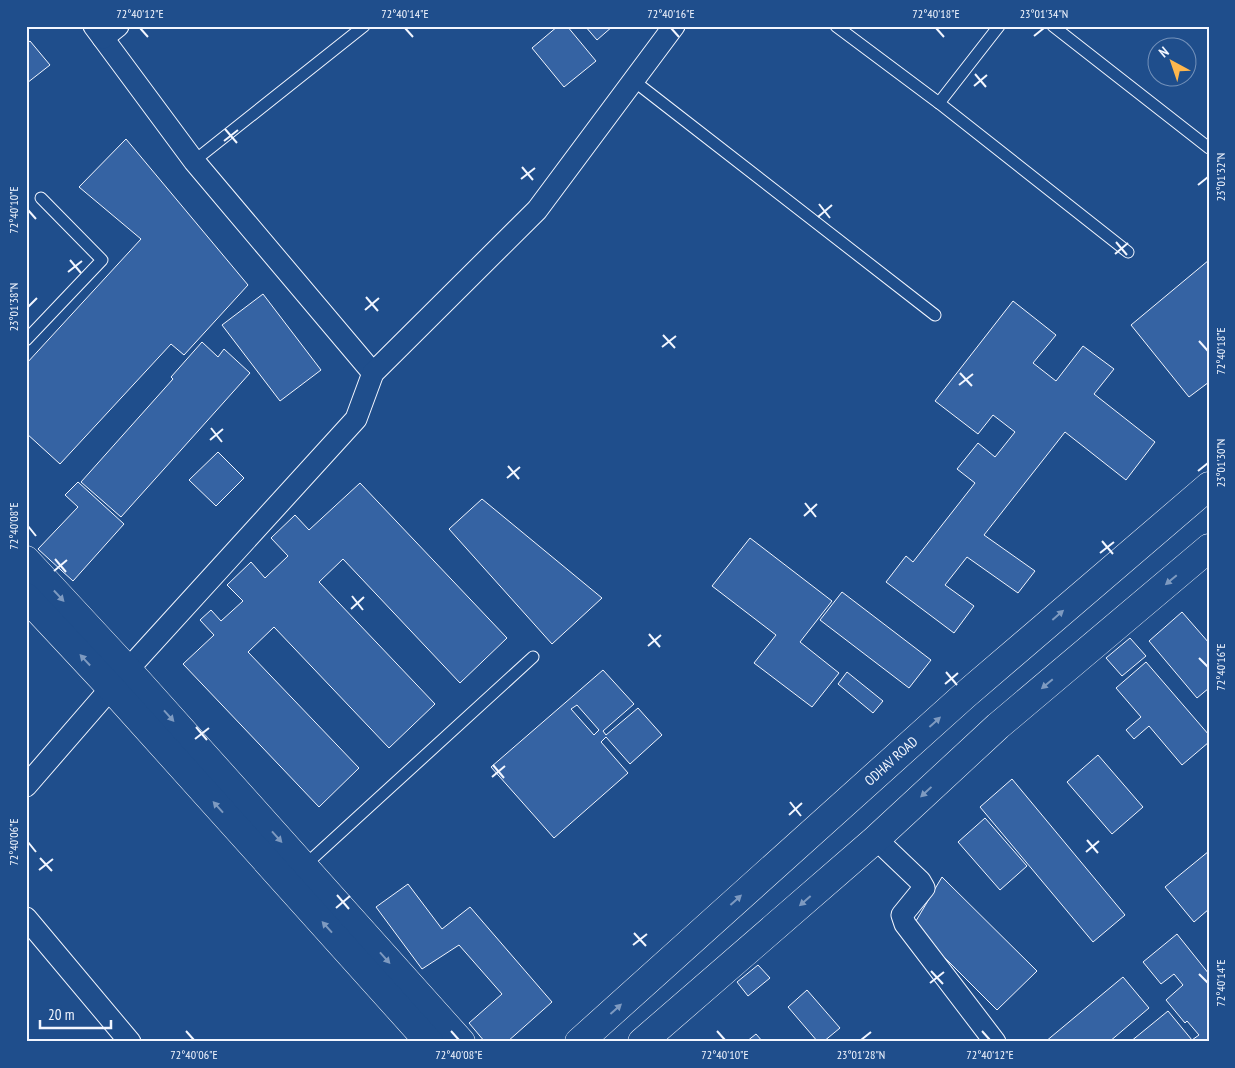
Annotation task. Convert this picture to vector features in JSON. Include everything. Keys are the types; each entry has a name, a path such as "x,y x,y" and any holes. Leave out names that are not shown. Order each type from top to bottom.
{"main road":[{"name":"ODHAV ROAD","path":"579,1042 965,695 1209,486"},
{"path":"642,1042 876,839 998,726 1209,548"},
{"path":"26,560 120,679 430,1042"},
{"path":"26,597 120,679 303,867 461,1042"}],"street":[{"path":"26,786 120,679 356,419 373,374 537,210 674,26"},
{"path":"105,30 194,161 373,374"},
{"path":"876,839 920,881 924,888 902,915 905,924 995,1042"},
{"path":"26,918 130,1042"}],"lane":[{"path":"194,161 364,26"},
{"path":"836,26 939,103 1128,252"},
{"path":"939,103 999,26"},
{"path":"1053,26 1209,148"},
{"path":"634,81 935,315"},
{"path":"26,340 102,260 40,198"},
{"path":"303,867 533,657"}],"building":[{"path":"558,26 567,26 596,61 564,87 532,48"},
{"path":"585,26 613,26 597,40"},
{"path":"30,41 50,65 27,83 26,44"},
{"path":"126,139 248,285 184,355 171,344 60,464 26,433 26,364 141,239 79,187"},
{"path":"1209,260 1209,382 1189,397 1131,325"},
{"path":"263,294 321,370 280,401 222,325"},
{"path":"1013,301 1056,335 1033,363 1056,381 1083,346 1114,369 1094,394 1155,442 1126,480 1065,432 984,535 1035,571 1018,593 967,557 945,585 974,606 954,633 886,582 906,556 913,562 975,483 957,469 978,443 995,457 1015,432 993,415 978,434 935,401"},
{"path":"202,342 218,357 224,349 250,373 121,517 81,482 173,379 171,377"},
{"path":"218,452 244,478 216,506 189,480"},
{"path":"78,482 124,524 73,581 38,549 78,507 65,495"},
{"path":"360,483 507,638 460,683 343,559 319,582 435,704 389,748 274,627 248,652 359,768 319,807 183,664 214,635 200,620 211,610 221,621 243,601 227,585 251,562 265,578 288,556 271,538 295,515 309,530"},
{"path":"482,499 602,598 552,644 449,529"},
{"path":"750,538 832,601 800,642 839,673 812,707 754,663 776,635 712,586"},
{"path":"842,592 931,660 909,688 820,620"},
{"path":"1182,612 1209,643 1209,688 1197,698 1149,641"},
{"path":"1130,638 1146,656 1122,676 1106,658"},
{"path":"1146,662 1209,735 1209,742 1182,765 1149,726 1134,739 1126,730 1141,717 1116,688"},
{"path":"603,670 634,704 603,731 606,735 638,708 662,735 630,764 606,737 601,742 628,773 554,838 491,767","holes":["577,705 599,730 594,735 571,709"]},
{"path":"847,672 883,701 873,713 838,684"},
{"path":"1098,755 1143,807 1112,834 1067,782"},
{"path":"1012,779 1125,915 1093,942 980,807"},
{"path":"985,818 1027,866 1000,890 958,842"},
{"path":"1209,851 1209,909 1194,922 1165,887"},
{"path":"942,877 1037,971 997,1010 913,926"},
{"path":"408,884 442,929 470,907 552,1002 507,1042 485,1042 469,1023 502,994 459,945 422,969 376,907"},
{"path":"1177,934 1209,974 1209,1042 1130,1042 1168,1011 1192,1040 1199,1035 1187,1021 1185,1023 1166,1000 1183,985 1174,974 1161,984 1143,962"},
{"path":"758,965 770,978 748,996 737,982"},
{"path":"1123,977 1149,1008 1109,1042 1045,1042"},
{"path":"807,990 840,1028 823,1042 818,1042 788,1007"},
{"path":"756,1034 763,1042 746,1042"}]}
